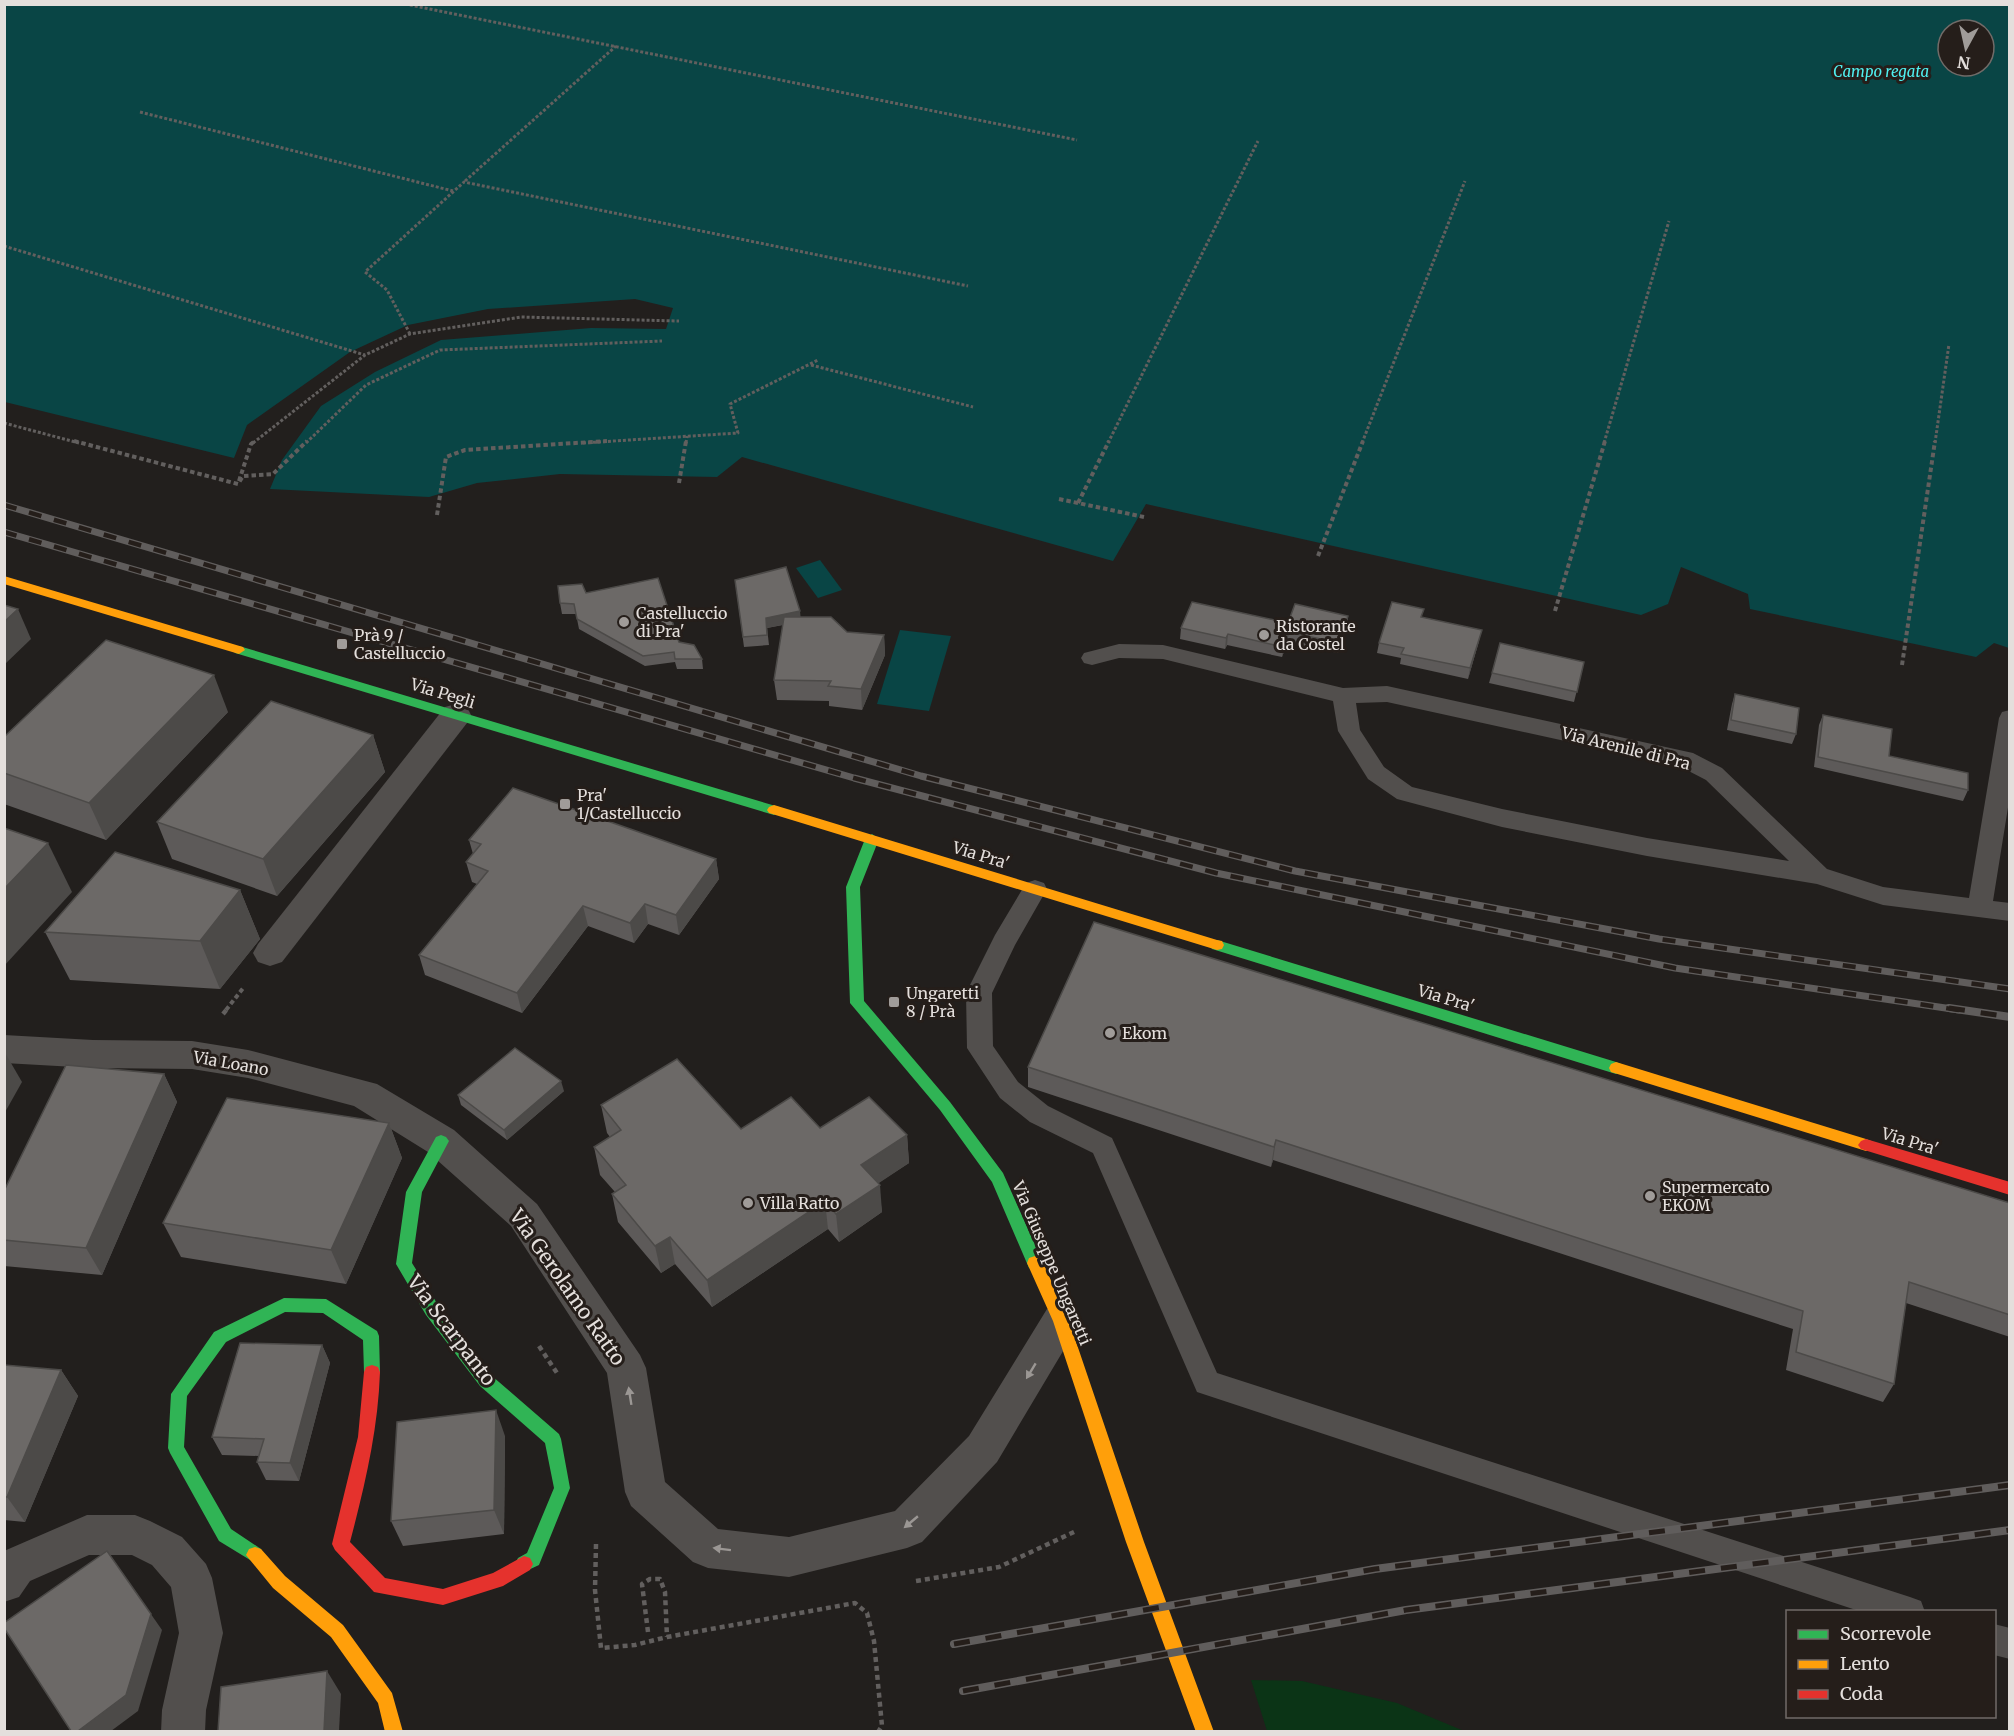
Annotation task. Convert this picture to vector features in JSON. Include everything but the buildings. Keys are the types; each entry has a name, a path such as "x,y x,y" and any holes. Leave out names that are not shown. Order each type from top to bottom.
{"street":[{"name":"Via Pegli","path":"4,580 872,838"},
{"path":"270,953 456,714"},
{"name":"Via Pra'","path":"872,838 2010,1189"},
{"name":"Via Giuseppe Ungaretti","path":"872,838 853,886 857,1003 945,1106 998,1179 1061,1321 1135,1542 1205,1731"},
{"name":"Via Loano","path":"4,1049 93,1054 192,1055 248,1064 364,1094 441,1141"},
{"name":"Via Gerolamo Ratto","path":"441,1141 524,1215 626,1368 646,1492 708,1548 789,1557 907,1528 983,1449 1061,1321"},
{"name":"Via Scarpanto","path":"394,1731 386,1699 337,1630 279,1582 256,1555 225,1535 176,1448 179,1394 220,1337 284,1305 326,1306 371,1336 372,1405 364,1456 341,1544 380,1586 443,1597 497,1580 534,1559 562,1488 553,1439 486,1381 432,1310 404,1264 414,1192 441,1141"},
{"path":"4,1582 15,1567 87,1535 135,1535 167,1551 191,1578 201,1633 184,1710 183,1731"}],"lane":[{"name":"Via Arenile di Pra","path":"1092,658 1119,651 1163,652 1343,696 1387,694 1685,759 1714,774 1818,875 1883,896 2010,912"},
{"path":"1343,696 1350,731 1376,773 1405,794 1502,818 1647,847 1818,875"},
{"path":"1980,908 2010,718"},
{"path":"1035,889 1004,942 979,993 980,1048 1009,1090 1032,1108 1103,1146 1207,1383 1907,1610"}],"path":[{"path":"405,4 1077,140"},
{"path":"410,334 387,290 365,272 616,46"},
{"path":"140,112 454,191"},
{"path":"1078,503 1258,141"},
{"path":"1318,556 1465,181"},
{"path":"464,182 968,286"},
{"path":"1555,611 1669,221"},
{"path":"4,246 365,355"},
{"path":"238,484 251,444 365,355 410,334 521,317 679,321"},
{"path":"238,484 243,476 273,474 366,385 440,350 662,341"},
{"path":"1902,665 1949,344"},
{"path":"437,515 446,457 465,450 738,433 730,404 818,360"},
{"path":"810,365 973,407"},
{"path":"4,423 238,484"},
{"path":"678,483 687,436"},
{"path":"1059,499 1144,517"},
{"path":"192,1055 270,953"},
{"path":"910,1582 999,1567 1079,1530"},
{"path":"648,1632 642,1584 650,1579 660,1579 665,1592 667,1637"}],"green space":[{"path":"1251,1680 1302,1681 1397,1703 1464,1731 1267,1731"}],"water":[{"name":"Campo regata","path":"5,4 2009,5 2009,648 1994,643 1976,657 1750,609 1748,594 1681,567 1668,604 1641,615 1146,504 1113,561 742,457 717,477 560,474 477,483 429,497 270,489 282,460 321,406 375,372 441,340 591,328 666,329 673,308 635,299 488,309 408,325 350,352 247,425 234,458 5,402"},
{"path":"820,560 842,590 818,598 796,568"},
{"path":"900,630 951,636 929,711 877,704"}],"railway":[{"path":"4,505 921,776 1295,871 1659,939 2010,989"},
{"path":"4,532 854,778 1216,873 1675,968 1959,1010"},
{"path":"1949,1008 2010,1017"},
{"path":"954,1644 1375,1569 2010,1485"},
{"path":"963,1691 1406,1610 2010,1530"}],"traffic: fast":[{"path":"239,650 774,810"},
{"path":"872,839 853,887 857,1003 945,1106 998,1178 1035,1263"},
{"path":"1217,945 1616,1068"},
{"path":"441,1141 414,1192 404,1264 432,1310 486,1381 553,1439 562,1488 533,1559 524,1564"},
{"path":"255,1555 225,1535 176,1448 179,1394 220,1337 284,1305 326,1306 371,1336 372,1372"}],"traffic: slow":[{"path":"4,580 239,650"},
{"path":"774,810 1217,945"},
{"path":"1616,1068 1866,1145"},
{"path":"1035,1263 1061,1321 1135,1542 1205,1732"},
{"path":"255,1555 279,1582 337,1631 386,1699 394,1732"}],"traffic: jam":[{"path":"1866,1145 2010,1189"},
{"path":"372,1372 366,1437 341,1544 380,1586 443,1597 497,1580 524,1564"}],"place":[{"name":"Castelluccio di Pra'","path":"624,622"},
{"name":"Ristorante da Costel","path":"1264,635"},
{"name":"Prà 9 / Castelluccio","path":"342,644"},
{"name":"Pra' 1/Castelluccio","path":"565,804"},
{"name":"Ungaretti 8 / Prà","path":"894,1002"},
{"name":"Ekom","path":"1110,1033"},
{"name":"Supermercato EKOM","path":"1650,1196"},
{"name":"Villa Ratto","path":"748,1203"}]}
